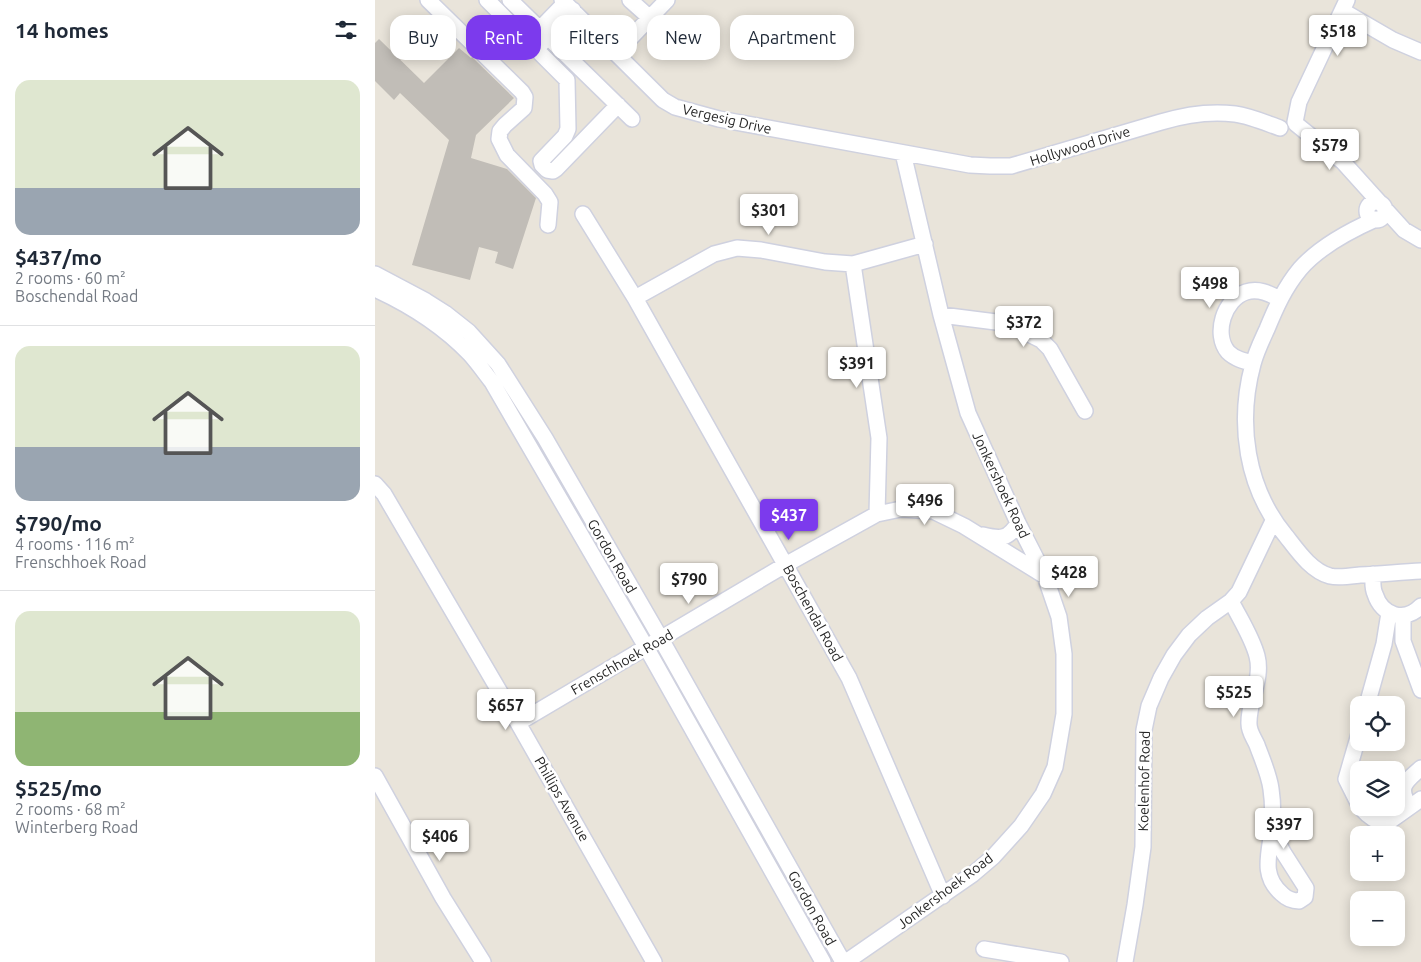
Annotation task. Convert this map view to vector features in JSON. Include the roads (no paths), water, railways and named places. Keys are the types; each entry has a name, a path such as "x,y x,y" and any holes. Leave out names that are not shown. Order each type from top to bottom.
{"street":[{"path":"429,0 525,97 524,108 505,124 500,131 499,139 507,155 545,194 550,202 548,225"},
{"path":"487,0 502,15"},
{"path":"510,0 633,119"},
{"path":"630,0 647,15"},
{"path":"653,15 667,0"},
{"path":"541,36 567,4"},
{"name":"Vergesig Drive","path":"567,4 578,15"},
{"path":"1289,124 1345,6 1393,40 1421,52"},
{"path":"637,31 647,21"},
{"path":"541,53 568,82 568,128 565,136 541,161 547,170 553,171 556,169 618,105"},
{"name":"Vergesig Drive","path":"623,60 663,100 675,107 719,119 903,153"},
{"name":"Hollywood Drive","path":"903,153 970,165 1011,166 1178,118 1213,113 1236,114 1256,120 1289,124 1343,162 1376,211 1421,240"},
{"name":"Jonkershoek Road","path":"845,962 973,874 993,857 1021,826 1043,794 1055,767 1064,714 1064,654 1059,617 1045,576 1018,523 968,413 941,315 903,153"},
{"path":"1376,211 1358,227 1319,251 1300,269 1279,299 1253,363 1247,399 1247,447 1252,474 1273,521 1311,565 1331,576 1421,571"},
{"name":"Boschendal Road","path":"583,214 635,298 849,678 943,896"},
{"path":"635,298 714,254 726,250 737,248 761,250 825,262 853,264 925,244"},
{"path":"853,264 879,438 877,514"},
{"name":"Gordon Road","path":"375,274 420,297 445,313 469,332 492,382 646,647 823,962"},
{"name":"Gordon Road","path":"375,289 418,312 499,364 545,438 845,962"},
{"path":"1253,363 1236,358 1228,352 1223,343 1222,322 1224,314 1234,299 1245,292 1265,292 1279,299"},
{"path":"941,315 996,322 1017,328 1041,340 1050,349 1085,411"},
{"name":"Phillips Avenue","path":"375,484 384,494 518,723 652,961"},
{"name":"Frenschhoek Road","path":"518,723 785,565 877,514 901,509 933,511 964,526 1045,576"},
{"name":"Koelenhof Road","path":"1125,962 1143,847 1145,730 1149,706 1161,678 1174,655 1189,635 1207,618 1231,602 1239,592 1273,521"},
{"path":"974,533 999,538 1011,533 1018,523"},
{"path":"1373,574 1374,593 1383,608 1396,614 1411,614 1421,606"},
{"path":"1231,602 1246,628 1257,656 1259,667 1249,712 1249,726 1269,779 1272,802 1272,830"},
{"path":"1396,614 1403,641 1421,690"},
{"path":"1370,696 1384,644 1396,614"},
{"path":"1350,765 1346,779 1350,789"},
{"path":"1416,803 1405,799 1402,790 1405,784 1421,768"},
{"path":"375,776 443,898 483,962"},
{"path":"1405,811 1416,803"},
{"path":"1369,816 1377,822 1386,824 1397,816"},
{"path":"984,949 1061,962"}]}
